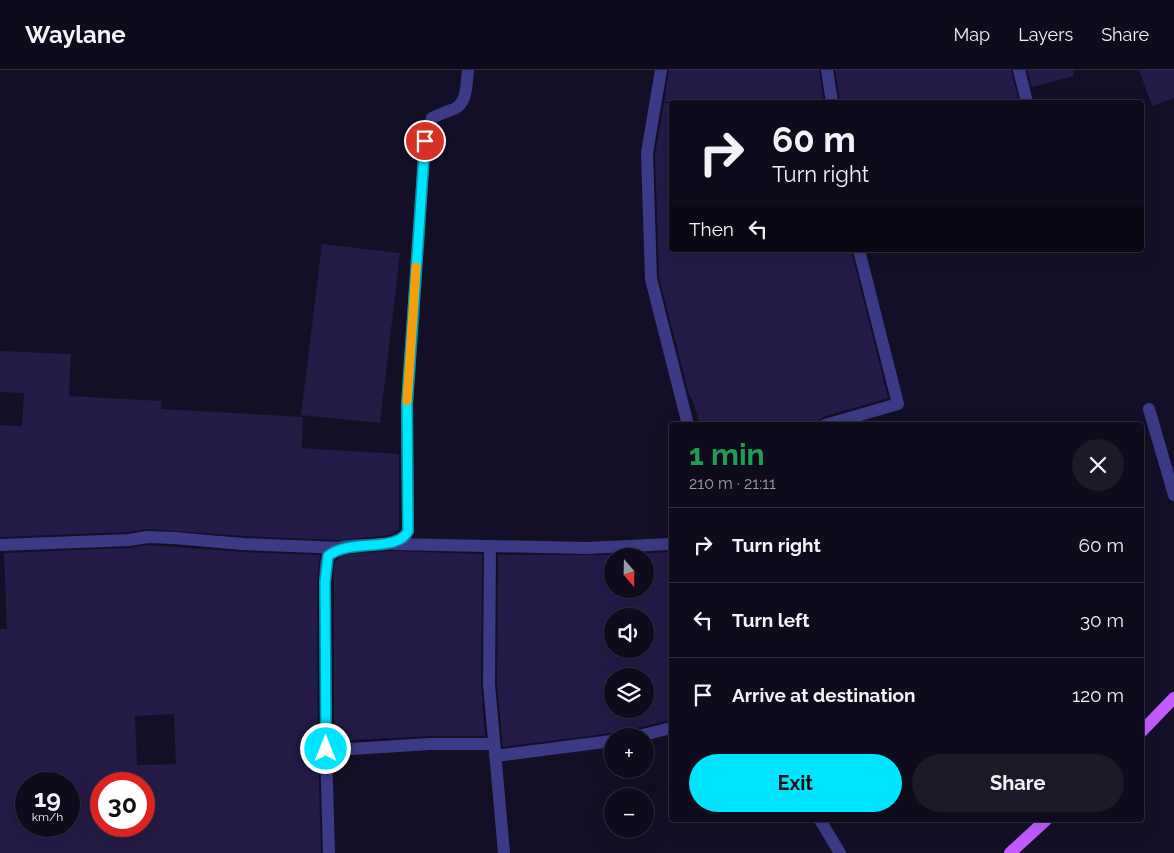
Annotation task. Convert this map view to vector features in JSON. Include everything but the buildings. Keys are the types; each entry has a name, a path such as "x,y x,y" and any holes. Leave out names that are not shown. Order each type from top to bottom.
{"main road":[{"path":"1144,729 1174,698"},
{"path":"1010,853 1044,822"}],"street":[{"path":"389,543 403,538 408,531 407,404 425,141 432,118 460,105 464,100 468,70"},
{"path":"661,70 647,153 651,279 687,422"},
{"path":"827,70 832,100"},
{"path":"1019,70 1026,100"},
{"path":"835,422 898,404 860,252"},
{"path":"1149,409 1174,495"},
{"path":"0,545 129,540 148,537 243,544 343,548 389,543 587,548 669,544"},
{"path":"490,546 490,684 504,853"},
{"path":"329,853 326,749 326,568 328,556 343,548"},
{"path":"654,732 669,728"},
{"path":"326,749 430,744 495,750 604,742"},
{"path":"821,822 840,853"}],"slow traffic":[{"path":"407,401 416,267"}],"route":[{"path":"326,749 325,582 328,556 333,552 350,546 389,543 403,538 408,531 407,404 425,141"}]}
